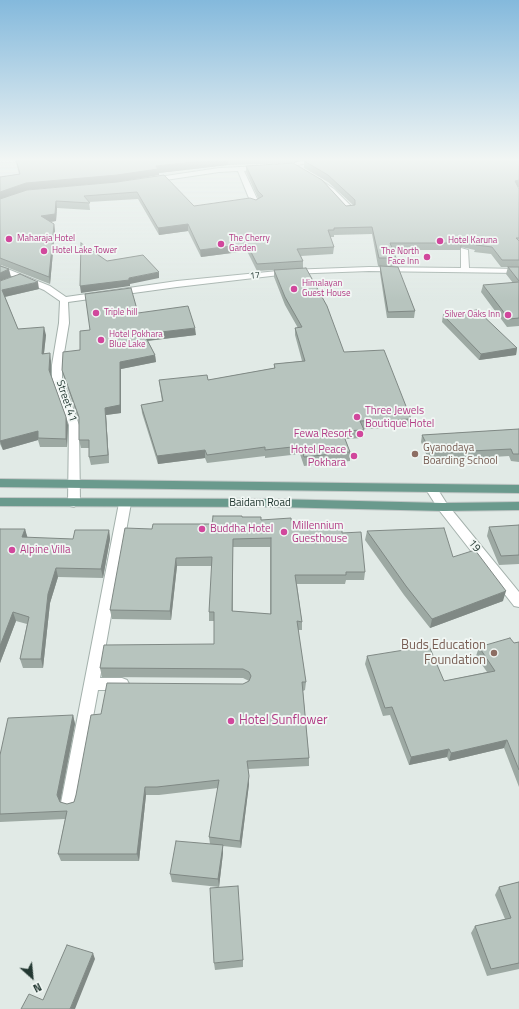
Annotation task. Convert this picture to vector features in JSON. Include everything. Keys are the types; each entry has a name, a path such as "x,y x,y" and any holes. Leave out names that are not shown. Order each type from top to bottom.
{"main road":[{"name":"Baidam Road","path":"0,483 519,489"},
{"name":"Baidam Road","path":"0,502 273,503 443,507 519,506"}],"street":[{"path":"346,206 350,210"},
{"path":"464,250 465,270"},
{"path":"0,268 47,288 64,300"},
{"name":"17","path":"64,300 177,284 288,272 369,269 519,270"},
{"path":"10,282 24,277"},
{"name":"Street 41","path":"64,300 64,323 57,365 57,378 74,425 76,484 74,503"},
{"name":"19","path":"431,488 443,507 519,602"},
{"path":"69,803 125,503"},
{"path":"91,684 137,684"}],"building":[{"path":"0,206 56,206 55,214 41,216 54,224 49,277 0,258"},
{"path":"145,206 519,206 519,238 516,238 519,241 519,260 502,260 492,247 476,245 476,243 463,239 461,243 390,243 396,258 379,258 372,227 334,228 334,230 328,230 334,247 297,249 303,261 257,264 247,244 200,250 188,224 158,228"},
{"path":"81,243 107,261 143,255 159,272 129,278 129,280 80,286"},
{"path":"0,266 9,269 0,273"},
{"path":"380,266 398,267 415,311 388,312"},
{"path":"508,267 519,267 519,281"},
{"path":"306,268 327,306 344,352 384,350 411,419 360,421 364,430 342,431 350,452 304,457 301,446 265,450 265,447 207,455 205,450 157,456 141,405 163,401 159,380 207,375 208,380 275,368 274,364 305,361 295,328 302,327 285,297 274,270"},
{"path":"20,274 38,282 2,290 18,329 44,327 42,354 50,353 49,370 66,417 66,439 38,438 38,431 0,441 0,281"},
{"name":"Silver Oaks Inn","path":"519,282 519,318 509,319 483,285"},
{"path":"131,288 138,313 188,306 195,328 144,334 155,355 120,362 120,405 105,408 108,455 89,457 89,440 79,440 79,417 62,370 63,352 80,350 80,331 90,330 85,294"},
{"path":"477,310 517,348 481,354 443,315"},
{"path":"519,429 519,454 513,454 511,449 431,453 422,435"},
{"path":"213,516 261,517 261,520 291,518 292,527 342,530 342,533 361,532 365,572 346,572 346,575 295,575 302,622 297,621 306,682 302,682 309,758 247,761 249,776 240,841 209,837 219,780 145,787 137,854 58,854 67,811 0,814 0,755 8,718 73,715 57,795 60,802 67,804 74,802 91,715 101,714 107,683 243,684 249,681 251,676 249,672 243,669 100,668 104,645 214,644 214,612 209,612 212,557 176,558 170,611 110,610 125,528 152,529 153,524 212,524","holes":["271,538 271,614 232,611 233,539"]},
{"path":"519,525 519,555 501,556 489,527"},
{"path":"444,528 453,557 475,550 506,591 432,619 406,586 367,531"},
{"path":"0,529 25,529 22,537 73,539 75,530 109,530 101,569 56,568 48,594 41,659 20,659 29,617 13,612 0,646"},
{"path":"510,638 514,643 519,642 519,770 507,740 451,753 449,749 411,757 392,707 385,708 367,656 429,646 444,681 495,671 479,647"},
{"path":"176,841 223,845 218,879 170,874"},
{"path":"519,882 519,963 491,969 475,926 511,918 499,887"},
{"path":"238,886 243,960 214,963 210,888"},
{"path":"67,945 93,953 70,1009 21,1009 29,994 43,1000"}],"place":[{"name":"Maharaja Hotel","path":"9,239"},
{"name":"Hotel Karuna","path":"440,241"},
{"name":"The Cherry Garden","path":"221,244"},
{"name":"Hotel Lake Tower","path":"44,251"},
{"name":"The North Face Inn","path":"427,257"},
{"name":"Himalayan Guest House","path":"294,289"},
{"name":"Triple hill","path":"96,313"},
{"name":"Silver Oaks Inn","path":"508,315"},
{"name":"Hotel Pokhara Blue Lake","path":"101,340"},
{"name":"Three Jewels Boutique Hotel","path":"357,417"},
{"name":"Fewa Resort","path":"360,434"},
{"name":"Gyanodaya Boarding School","path":"415,454"},
{"name":"Hotel Peace Pokhara","path":"354,456"},
{"name":"Buddha Hotel","path":"202,529"},
{"name":"Millennium Guesthouse","path":"284,532"},
{"name":"Alpine Villa","path":"12,550"},
{"name":"Buds Education Foundation","path":"494,653"},
{"name":"Hotel Sunflower","path":"231,721"}]}
